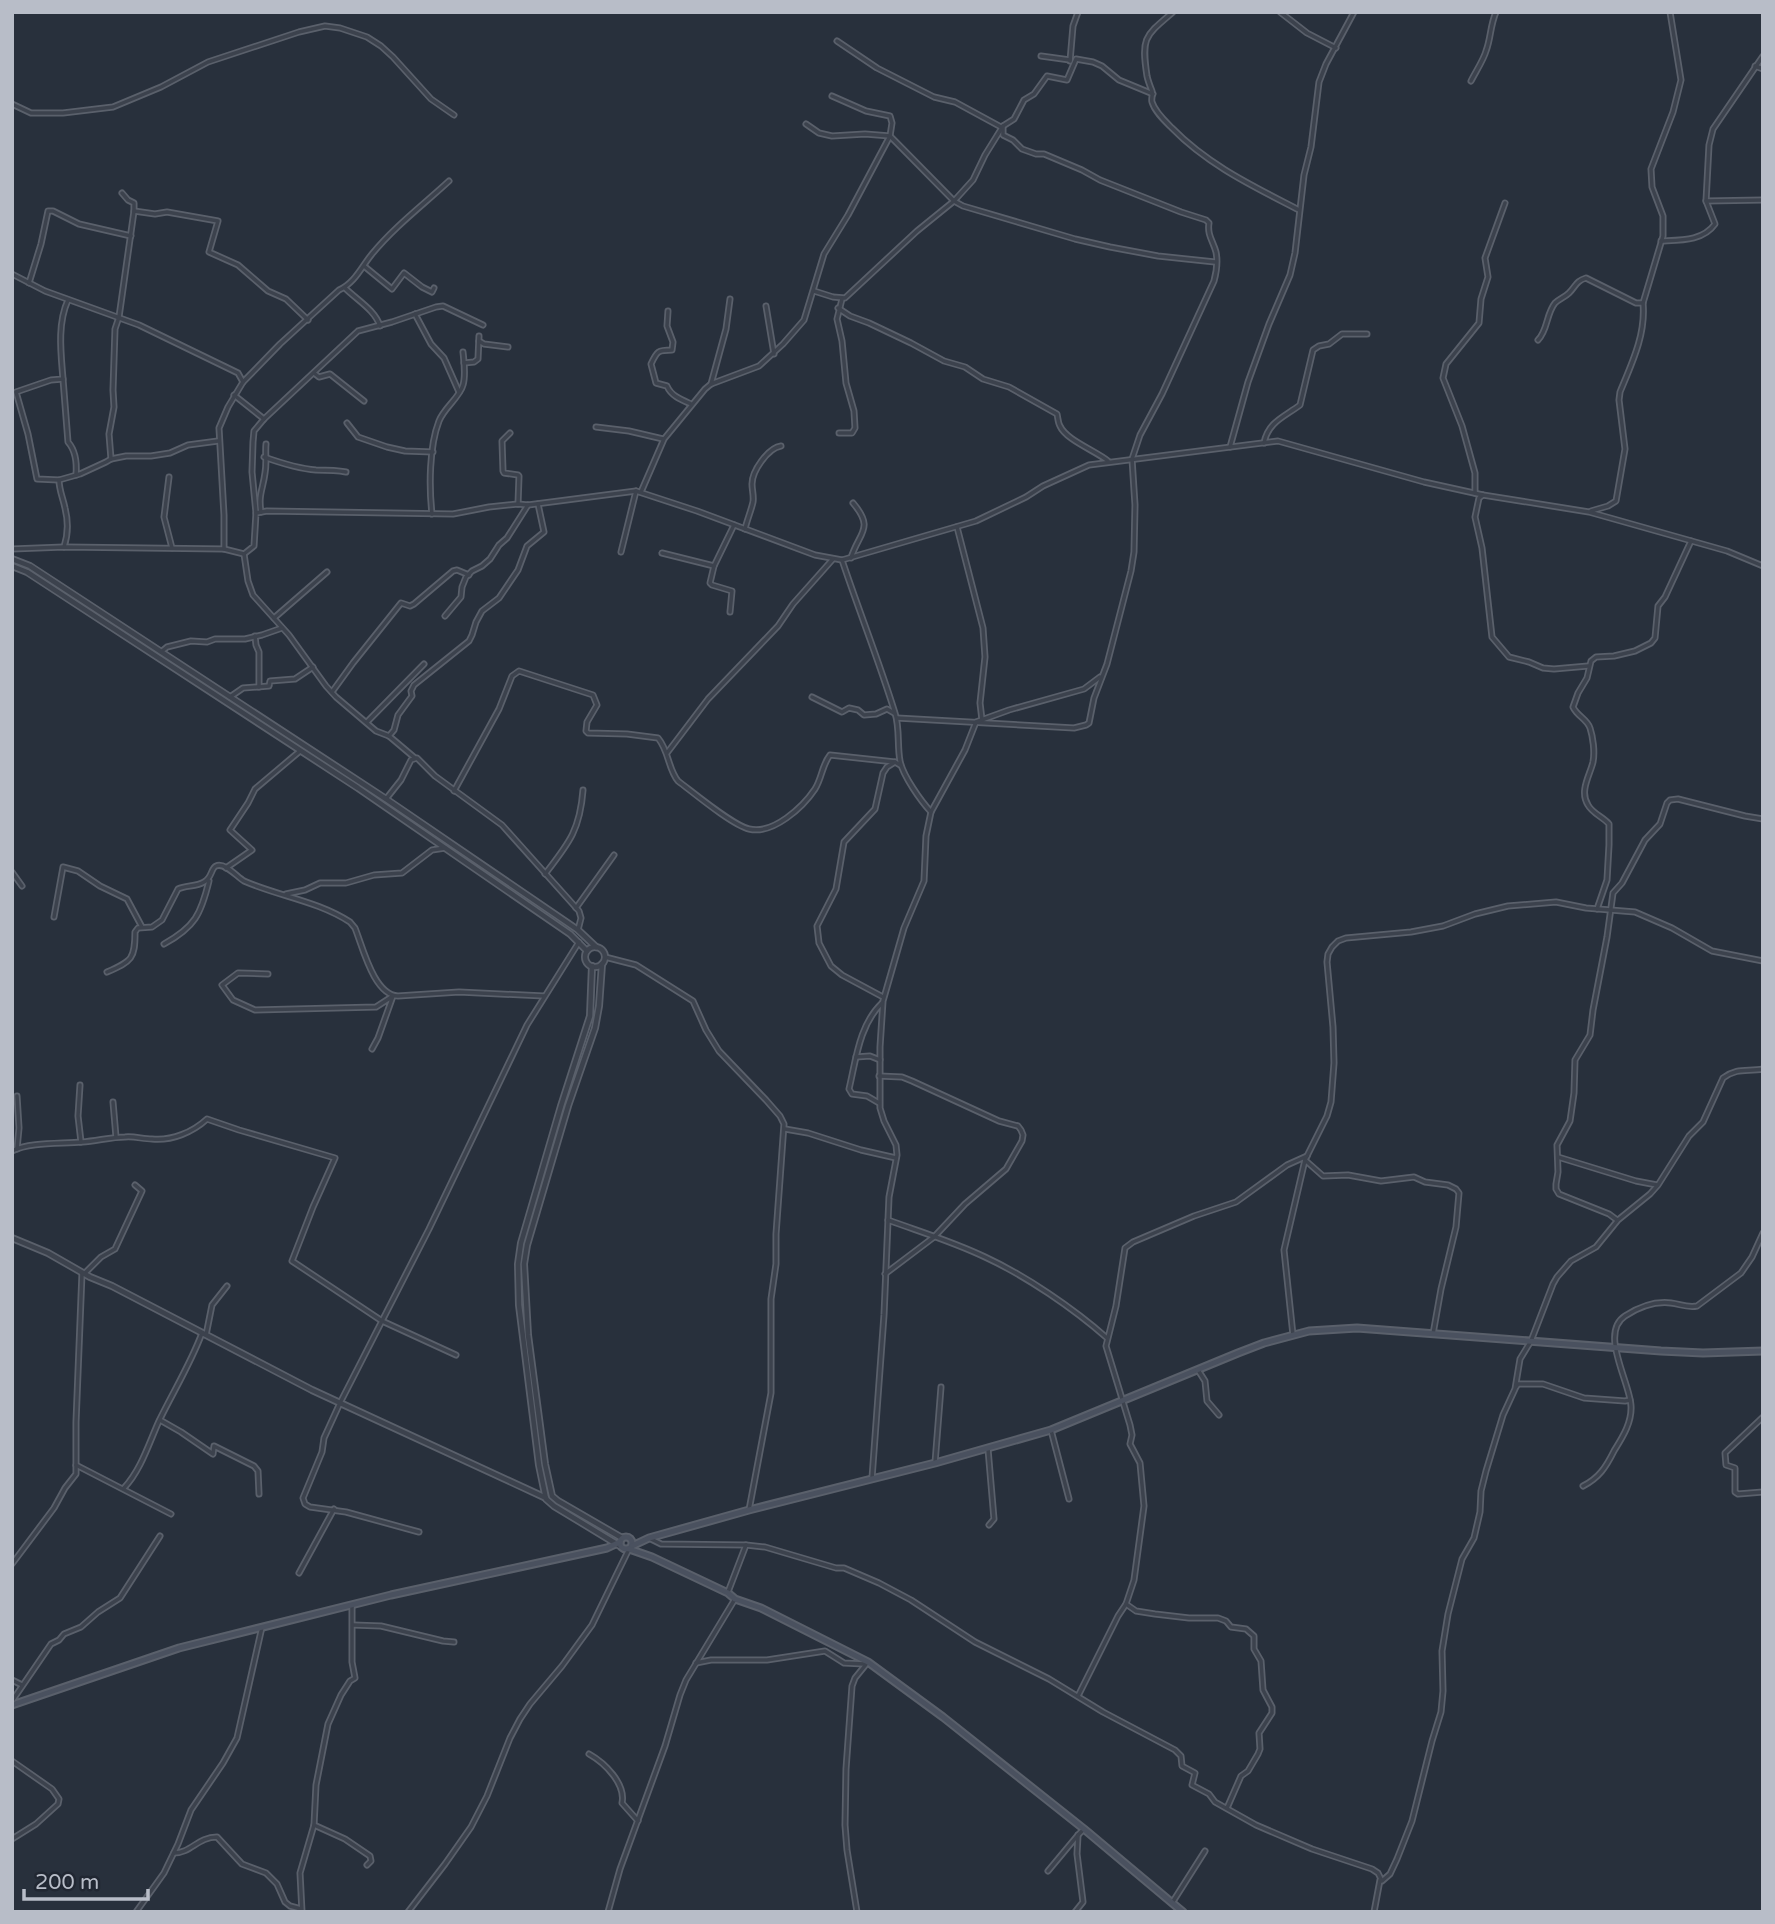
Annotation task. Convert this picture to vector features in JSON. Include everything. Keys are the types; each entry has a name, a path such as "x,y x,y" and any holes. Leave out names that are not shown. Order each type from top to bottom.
{"main road":[{"path":"12,1703 179,1648 352,1605 649,1538 988,1449 1051,1430 1238,1353 1310,1331 1357,1328 1684,1352 1763,1351"},
{"path":"626,1543 649,1538"},
{"path":"626,1543 652,1557"},
{"path":"626,1543 728,1593 735,1599 761,1608 866,1663 943,1717 1183,1912"}],"street":[{"path":"1070,61 1073,26 1078,12"},
{"path":"1174,12 1157,25 1146,39 1146,65 1153,94 1152,103 1161,117 1187,144 1226,172 1300,210"},
{"path":"1280,12 1307,33 1336,48"},
{"path":"1230,447 1248,382 1290,275 1319,82 1339,37 1354,12"},
{"path":"1471,81 1485,55 1490,25 1496,12"},
{"path":"1589,512 1616,501 1625,449 1619,400 1639,342 1644,315 1643,303 1663,236 1663,216 1652,187 1651,169 1673,112 1681,80 1670,12"},
{"path":"12,104 31,113 63,113 113,107 161,87 208,62 299,32 326,26 367,37 380,46 431,99 454,115"},
{"path":"836,41 877,68 934,97 962,106 1000,127 1003,126"},
{"path":"1041,56 1093,62 1119,80 1153,94"},
{"path":"1661,241 1703,236 1715,223 1706,201 1709,145 1713,129 1763,56"},
{"path":"839,433 850,433 855,428 837,319 842,299 954,201 973,180 1003,126 1014,118 1024,100 1034,94 1044,78 1050,76 1067,80 1076,59"},
{"path":"1755,66 1763,69"},
{"path":"621,552 638,492 664,439 691,404 711,384 754,369 774,354 804,320 830,242 848,215 890,136 890,116 866,111 832,96"},
{"path":"806,124 819,133 832,136 890,136 962,206 1075,239 1158,256 1216,262"},
{"path":"812,697 842,712 849,708 864,715 888,709 896,716 976,722 1073,728 1089,723 1131,571 1135,505 1132,459 1140,435 1214,281 1216,250 1206,220 1152,202 1044,154 1022,149 1003,135 1003,126"},
{"path":"224,549 223,493 218,441 219,428 234,396 243,382 280,344 345,288 372,254 449,181"},
{"path":"111,458 109,434 114,407 115,329 134,211 134,204 121,193"},
{"path":"1706,201 1763,200"},
{"path":"1475,493 1475,473 1443,371 1479,323 1481,299 1488,277 1485,258 1505,203"},
{"path":"29,284 48,211 79,224 131,236"},
{"path":"134,211 155,214 167,212 218,221 209,253 238,265 268,291 286,299 308,320"},
{"path":"364,266 392,289 404,273 432,292 434,288"},
{"path":"12,274 68,300 119,317 238,373 243,382"},
{"path":"1538,340 1544,334 1555,304 1569,293 1577,281 1586,278 1636,303 1643,303"},
{"path":"345,288 370,309 378,318 380,326"},
{"path":"814,291 842,299"},
{"path":"711,384 726,329 730,299"},
{"path":"68,300 64,308 60,342 68,442 74,448 76,475"},
{"path":"244,554 254,546 254,431 313,372 358,331 443,306 483,325"},
{"path":"766,306 774,354"},
{"path":"838,308 944,361 1009,387 1038,402 1058,414 1060,429 1074,442 1108,461"},
{"path":"668,311 667,326 673,342 672,350 660,350 651,364 656,383 667,386 678,398 691,404"},
{"path":"415,314 431,344 444,358 458,392"},
{"path":"1264,443 1270,426 1300,405 1313,351 1342,334 1367,334"},
{"path":"464,363 478,359 479,339 484,344 508,347"},
{"path":"432,514 431,476 438,423 463,388 463,352"},
{"path":"313,372 319,377 330,374 363,401"},
{"path":"63,379 51,380 14,393 28,434 37,479 59,480 111,458 170,453 188,445 218,441"},
{"path":"234,396 264,419"},
{"path":"347,423 358,437 387,447 405,452 433,452"},
{"path":"596,427 664,439"},
{"path":"510,433 502,441 503,471 519,477 518,504"},
{"path":"256,513 453,514 518,504 638,492 815,555 842,560 976,521 1079,468 1108,461 1278,441 1424,482 1483,495 1589,512 1727,551 1763,566"},
{"path":"261,512 260,495 266,471 266,444"},
{"path":"745,529 754,498 753,478 764,457 771,449 781,446"},
{"path":"264,457 313,470 332,469 346,472"},
{"path":"169,477 164,517 172,548"},
{"path":"59,480 66,510 68,536 64,547"},
{"path":"1483,495 1479,498 1475,516 1482,548 1492,637 1509,657 1543,668 1589,666"},
{"path":"851,558 855,545 863,534 865,523 853,503"},
{"path":"390,736 397,724 398,715 412,696 414,685 469,641 482,611 499,598 518,569 527,546 544,532 538,504"},
{"path":"445,616 461,597 462,587 469,575 490,559 528,505"},
{"path":"730,612 733,594 730,590 712,585 714,566 734,525"},
{"path":"957,527 984,628 985,657 980,703 982,720"},
{"path":"1597,909 1607,880 1609,824 1590,808 1586,800 1586,783 1593,760 1591,730 1573,707 1595,657 1635,651 1655,638 1658,606 1665,597 1691,541"},
{"path":"12,549 224,549 244,554"},
{"path":"662,552 714,566"},
{"path":"244,554 253,595 332,692 376,731 390,736 454,791 502,825 576,908 581,918 578,929"},
{"path":"12,559 30,566 386,799 578,929 596,947 603,950 605,957 595,1028 568,1107 531,1232 523,1273 541,1438 552,1496 626,1543"},
{"path":"667,753 708,699 778,626 793,604 833,559"},
{"path":"842,560 896,716 901,765 913,788 931,812"},
{"path":"12,566 27,572 447,848 570,934 587,951"},
{"path":"332,692 401,603 410,606 414,604 453,571 469,575"},
{"path":"274,618 327,572"},
{"path":"161,652 167,647 191,641 245,639 282,628"},
{"path":"256,636 259,687"},
{"path":"367,722 424,664"},
{"path":"230,697 243,688 269,686 270,681 295,679 313,667"},
{"path":"454,791 499,709 512,676 519,671 593,695 597,705 585,726 588,733 654,737 662,742 673,775 678,781 736,823 752,830 766,828 785,819 799,808 815,789 830,755 895,762 901,765"},
{"path":"976,722 1084,689 1097,681 1103,673"},
{"path":"872,1479 884,1315 889,1192 896,1158 896,1146 882,1116 880,1104 883,1000 904,928 924,881 926,836 931,812 965,750 976,722"},
{"path":"226,868 252,850 230,830 254,789 300,751"},
{"path":"386,799 396,789 411,760 415,758"},
{"path":"883,1000 831,966 821,949 816,931 817,924 835,891 844,842 875,809 883,773 895,762"},
{"path":"545,874 573,835 582,809 583,790"},
{"path":"1618,1220 1559,1194 1556,1189 1559,1172 1558,1142 1570,1121 1575,1060 1590,1035 1613,893 1622,883 1645,840 1660,824 1670,800 1678,799 1763,819"},
{"path":"285,894 305,890 320,883 346,883 374,875 402,873 432,850 447,848"},
{"path":"576,908 614,855"},
{"path":"107,972 131,958 135,950 135,932 162,920 178,889 204,883 217,866 226,868 242,880 285,894 350,922 355,928 376,981 384,991 393,996"},
{"path":"54,916 63,867 78,871 100,886 127,899 142,927"},
{"path":"12,872 22,886"},
{"path":"164,944 182,934 196,920 203,905 209,878"},
{"path":"1293,1335 1284,1250 1306,1158 1331,1102 1333,1027 1327,962 1328,954 1338,941 1354,936 1411,932 1443,926 1508,906 1556,902 1586,908 1635,912 1672,928 1712,951 1763,961"},
{"path":"419,1532 334,1509 310,1507 304,1504 303,1498 324,1438 340,1403 429,1229 527,1025 579,942"},
{"path":"596,947 587,951 586,958 592,966 602,964"},
{"path":"605,957 638,966 693,1001 719,1051 780,1116 785,1129 776,1264 771,1299 771,1393 749,1510"},
{"path":"546,1499 522,1336 518,1264 521,1243 590,1016 592,966"},
{"path":"268,974 238,973 222,985 233,1000 255,1010 376,1007 393,996 459,992 544,996"},
{"path":"372,1049 393,996"},
{"path":"880,1104 867,1096 850,1093 863,1034 875,1009 883,1000"},
{"path":"856,1057 870,1056 880,1060"},
{"path":"1515,1389 1520,1359 1531,1341 1557,1277 1571,1261 1596,1247 1618,1220 1658,1185 1689,1136 1703,1122 1723,1078 1738,1070 1762,1070"},
{"path":"879,1076 902,1077 999,1121 1018,1126 1022,1141 1006,1169 965,1204 934,1237 885,1273"},
{"path":"80,1085 78,1116 81,1142"},
{"path":"17,1096 19,1121 15,1150 129,1136 161,1140 176,1137 201,1125 207,1119 335,1158 292,1261 382,1321 456,1355"},
{"path":"113,1102 116,1137"},
{"path":"785,1129 896,1158"},
{"path":"1558,1157 1658,1185"},
{"path":"1306,1158 1323,1176 1348,1175 1381,1181 1414,1177 1425,1182 1448,1185 1460,1194 1456,1227 1433,1334"},
{"path":"1077,1697 1126,1604 1134,1580 1144,1506 1140,1463 1130,1444 1131,1434 1123,1401 1107,1351 1125,1248 1194,1216 1236,1202 1287,1165 1306,1158"},
{"path":"12,1564 76,1474 83,1273 101,1257 115,1250 142,1191 135,1185"},
{"path":"888,1220 983,1256 1020,1276 1108,1339"},
{"path":"1583,1486 1602,1472 1613,1455 1626,1430 1631,1411 1614,1342 1616,1328 1622,1318 1653,1303 1697,1306 1741,1273 1763,1233"},
{"path":"12,1238 48,1253 340,1403 546,1499 554,1506 626,1543"},
{"path":"124,1488 144,1456 204,1334 212,1306 227,1286"},
{"path":"1198,1370 1205,1381 1207,1401 1219,1415"},
{"path":"1374,1912 1380,1880 1390,1874 1412,1821 1441,1712 1442,1651 1448,1614 1462,1559 1475,1538 1481,1491 1491,1451 1515,1389 1518,1384 1544,1384 1584,1398 1630,1400"},
{"path":"935,1463 941,1387"},
{"path":"1763,1418 1726,1453 1726,1465 1735,1468 1735,1492 1763,1492"},
{"path":"160,1420 213,1454 214,1446 254,1466 258,1471 259,1494"},
{"path":"1051,1430 1069,1499"},
{"path":"988,1449 994,1520 989,1525"},
{"path":"76,1465 171,1514"},
{"path":"299,1573 334,1509"},
{"path":"12,1703 51,1644 64,1634 81,1627 120,1598 160,1536"},
{"path":"649,1538 661,1544 765,1547 844,1568 880,1583 975,1642 1179,1753 1182,1766 1195,1773 1192,1785 1209,1794 1212,1800 1256,1825 1312,1849 1372,1869 1382,1881"},
{"path":"408,1912 471,1827 520,1719 592,1625 626,1543"},
{"path":"728,1593 746,1545"},
{"path":"608,1912 620,1869 686,1680 735,1599"},
{"path":"1126,1604 1136,1611 1155,1614 1218,1618 1231,1627 1246,1629 1254,1636 1254,1649 1261,1661 1261,1682 1272,1713 1259,1733 1258,1754 1248,1771 1241,1776 1227,1808"},
{"path":"174,1853 181,1853 203,1839 217,1837 242,1864 266,1873 276,1884 285,1902 302,1911 300,1873 314,1825 316,1785 328,1724 341,1695 355,1678 352,1605"},
{"path":"353,1625 381,1626 454,1642"},
{"path":"136,1912 164,1873 191,1810 237,1738 262,1627"},
{"path":"696,1663 711,1660 767,1660 825,1651 844,1663 866,1663"},
{"path":"857,1912 847,1850 845,1777 852,1686 866,1663"},
{"path":"12,1680 22,1685"},
{"path":"589,1754 606,1766 614,1776 623,1794 622,1803 638,1821"},
{"path":"12,1761 52,1789 60,1802 36,1824 12,1839"},
{"path":"314,1825 345,1839 370,1856 371,1861 367,1865"},
{"path":"1048,1871 1084,1829"},
{"path":"1075,1912 1083,1902 1077,1854 1078,1835"},
{"path":"1172,1903 1205,1852"}]}
